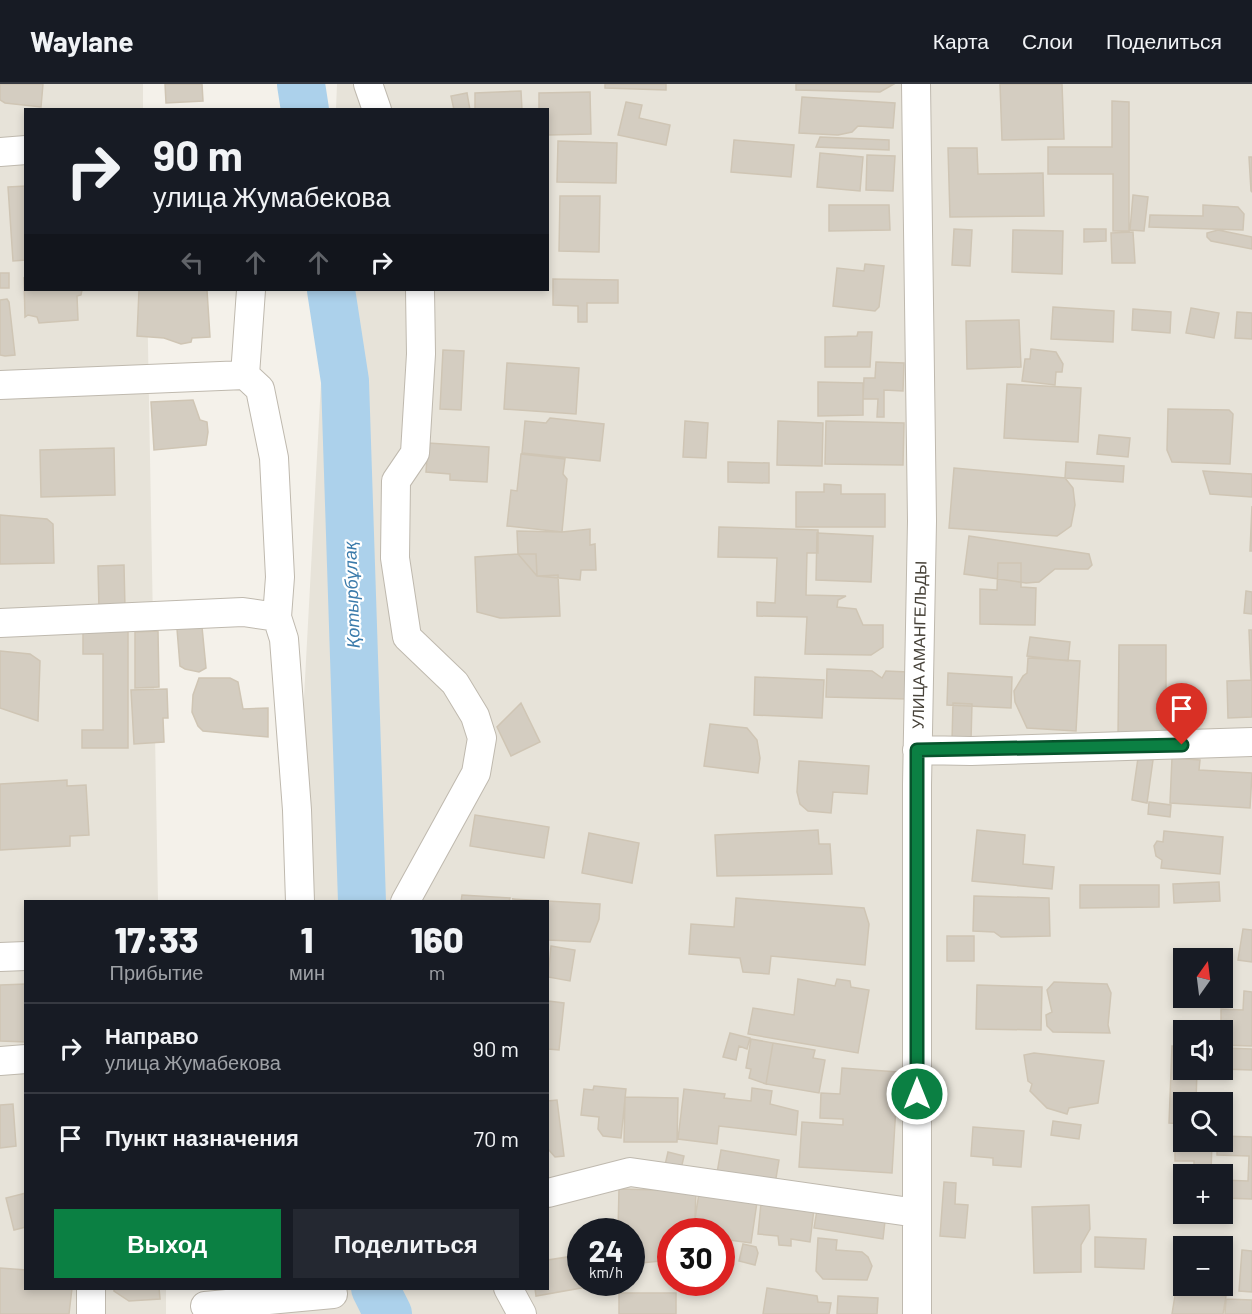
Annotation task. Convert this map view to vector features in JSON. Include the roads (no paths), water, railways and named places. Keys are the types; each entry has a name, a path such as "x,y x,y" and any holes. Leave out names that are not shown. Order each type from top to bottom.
{"street":[{"path":"368,84 376,108"},
{"name":"УЛИЦА АМАНГЕЛЬДЫ","path":"916,84 922,521 917,750 917,1314"},
{"path":"0,152 24,150"},
{"path":"245,375 251,291"},
{"path":"406,900 476,773 482,738 476,716 455,682 407,637 395,558 396,481 415,453 421,354 420,291"},
{"path":"0,385 245,375 260,389 274,459 280,577 277,617 284,639 297,810 300,900"},
{"path":"0,623 243,612 277,617"},
{"path":"917,750 971,751 1252,742"},
{"path":"0,957 24,956"},
{"path":"0,1061 24,1059"},
{"path":"549,1193 630,1172 917,1213"},
{"path":"91,1290 91,1314"},
{"path":"509,1290 522,1314"},
{"path":"205,1306 333,1299"}],"waterway":[{"name":"Қотырбұлақ","path":"301,84 305,108"},
{"name":"Қотырбұлақ","path":"331,291 345,381 362,900"},
{"name":"Қотырбұлақ","path":"376,1290 388,1314"}]}
